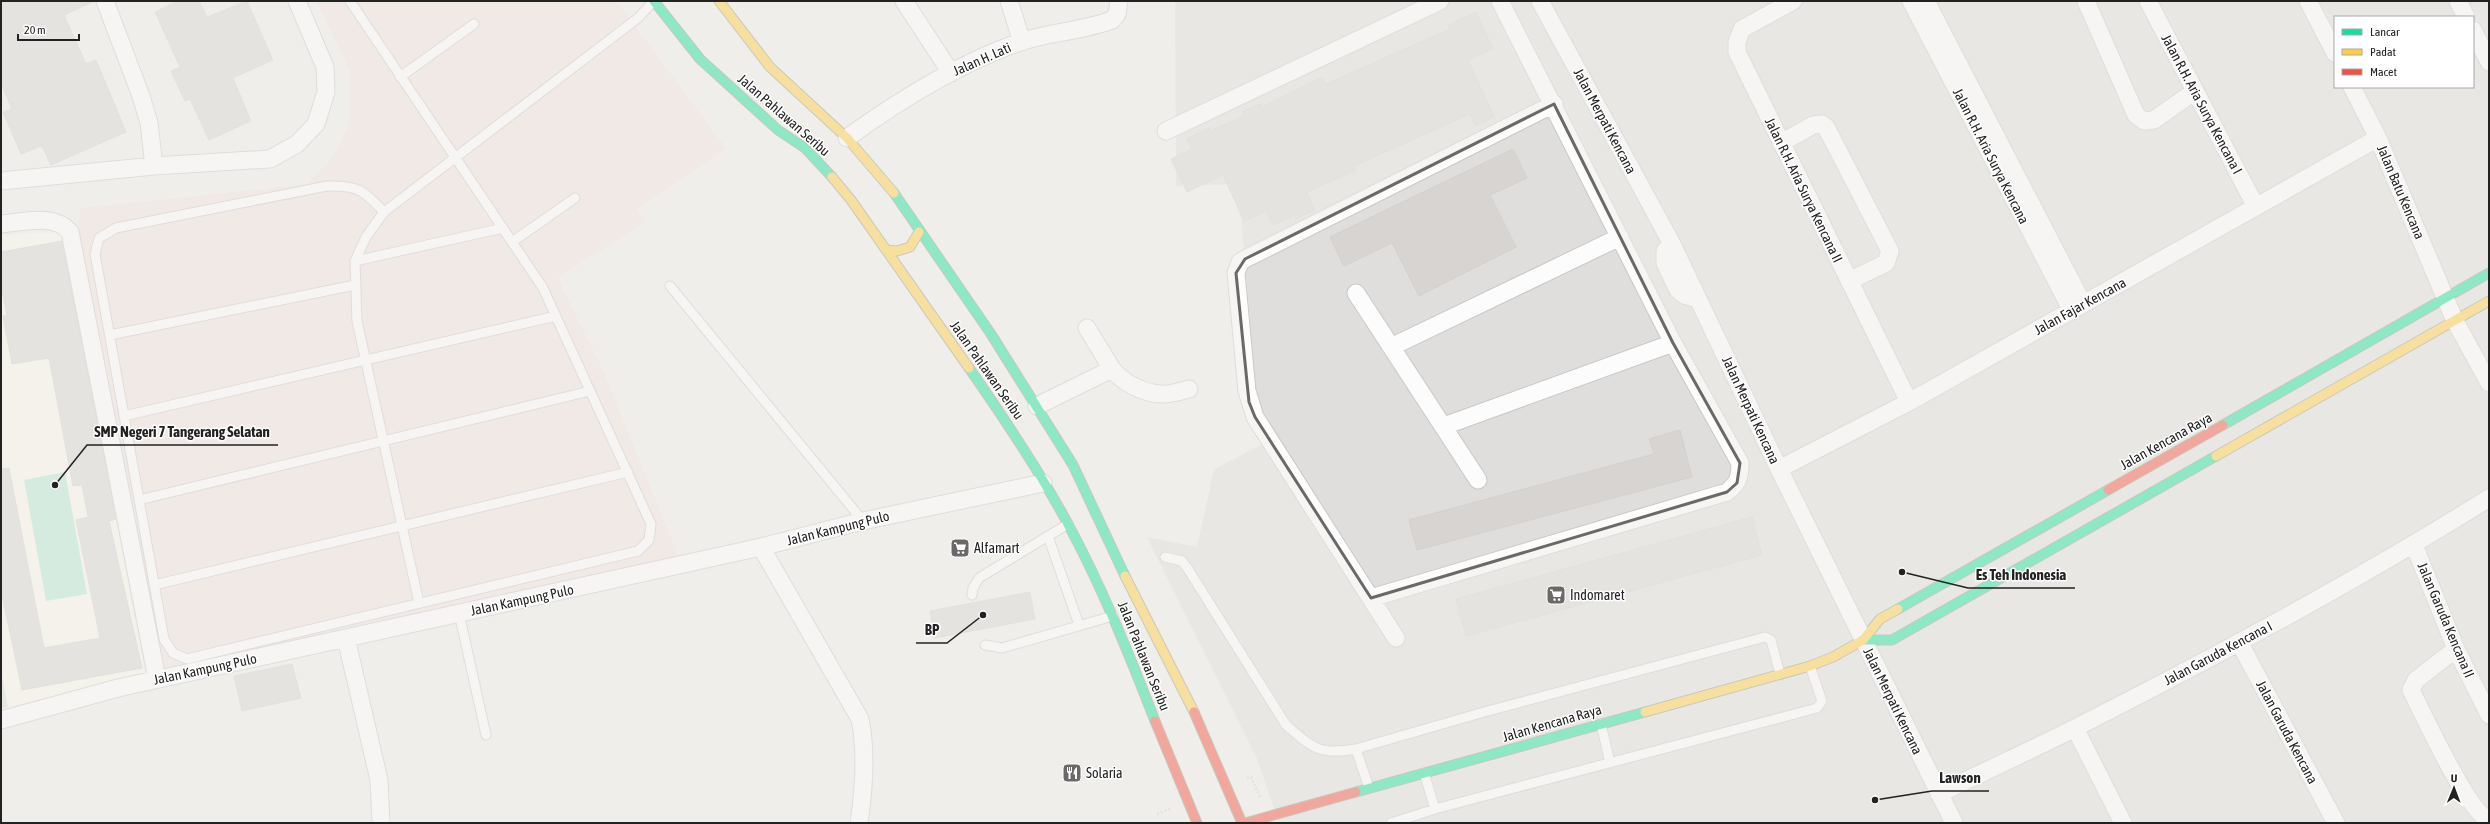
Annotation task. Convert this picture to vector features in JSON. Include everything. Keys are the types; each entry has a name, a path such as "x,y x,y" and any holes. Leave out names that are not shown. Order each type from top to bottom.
{"street":[{"path":"105,1 142,96 149,123 154,166"},
{"path":"1,181 154,166 270,159 297,144 316,124 326,92 325,67 296,1"},
{"name":"Jalan Pahlawan Seribu","path":"654,1 700,59 773,125 804,148 823,166 851,200 1000,412 1068,524 1114,616 1197,823"},
{"name":"Jalan Pahlawan Seribu","path":"719,1 770,67 847,138 886,182 919,232 991,334 1037,406 1081,480 1143,613 1200,723 1242,823"},
{"path":"904,1 951,73"},
{"path":"1009,1 1022,42"},
{"name":"Jalan H. Lati","path":"847,138 951,73 984,56 1022,42 1112,20 1117,14 1119,1"},
{"path":"1166,131 1440,1"},
{"path":"1371,598 1727,492 1738,483 1740,475 1740,464 1673,343 1647,288 1554,104 1500,1"},
{"name":"Jalan Merpati Kencana","path":"1540,1 1672,244 1779,468 1954,823"},
{"name":"Jalan R.H. Aria Surya Kencana II","path":"1793,1 1742,28 1737,42 1736,52 1909,402"},
{"name":"Jalan R.H. Aria Surya Kencana","path":"1911,1 2078,307"},
{"name":"Jalan R.H. Aria Surya Kencana","path":"1926,1 2078,307"},
{"path":"2086,1 2136,115 2144,121 2154,120 2195,91"},
{"name":"Jalan R.H. Aria Surya Kencana I","path":"2148,1 2256,207"},
{"path":"2308,1 2334,51"},
{"path":"2458,1 2466,16"},
{"path":"2474,32 2489,62"},
{"name":"Jalan Batu Kencana","path":"2353,88 2378,138 2455,321"},
{"path":"1396,638 1255,418 1247,391 1236,273 1237,267 1245,259 1554,104"},
{"path":"1781,143 1816,124 1822,124 1826,127 1890,251 1886,263 1849,281"},
{"name":"Jalan Fajar Kencana","path":"1779,468 1909,402 2378,138"},
{"path":"1,224 50,220 63,224 70,232 157,679"},
{"path":"886,250 897,251 910,247 919,232"},
{"path":"1391,347 1620,237"},
{"path":"1672,244 1664,256 1671,276 1678,290 1684,295 1698,299"},
{"name":"Jalan Kencana Raya","path":"1245,823 1810,666 1833,657 1863,640 1880,620 2446,299 2489,273"},
{"path":"1647,288 1671,276"},
{"path":"1356,293 1478,480"},
{"name":"Jalan Kencana Raya","path":"1863,640 1892,640 2489,301"},
{"path":"2455,321 2489,383"},
{"path":"1087,328 1112,369 1120,379 1137,387 1162,394 1189,389"},
{"path":"1444,426 1673,343"},
{"path":"1037,406 1112,369"},
{"name":"Jalan Kampung Pulo","path":"1,720 157,679 761,547 863,521 1043,483"},
{"name":"Jalan Garuda Kencana I","path":"1939,794 2075,728 2239,642 2414,545 2489,498"},
{"name":"Jalan Garuda Kencana II","path":"2414,545 2456,649 2489,715"},
{"path":"761,547 860,719 863,735 864,787 859,823"},
{"path":"346,638 379,780 381,823"},
{"name":"Jalan Garuda Kencana","path":"2239,642 2336,823"},
{"path":"2456,649 2416,680 2411,690 2434,739 2473,804 2483,818 2489,820"},
{"path":"2075,728 2124,823"}],"lane":[{"path":"350,1 543,288 651,524 650,540 638,551 187,659 173,653 164,639 154,585 95,254 99,238 116,228 327,186 350,186 368,196 384,212"},
{"path":"419,603 356,321 355,261 366,237 384,212 638,18 654,1"},
{"path":"400,77 474,24"},
{"path":"512,242 575,198"},
{"path":"355,261 503,228"},
{"path":"110,335 355,285"},
{"path":"670,286 863,521"},
{"path":"124,416 556,316"},
{"path":"139,500 590,391"},
{"path":"154,585 628,472"},
{"path":"972,595 972,588 979,578 1068,524"},
{"path":"1048,536 1080,625"},
{"path":"1165,557 1182,561 1188,569 1286,725 1306,742 1321,751 1336,752 1356,749 1484,712 1765,637 1771,640 1780,674"},
{"path":"459,613 486,735"},
{"path":"985,645 1002,648 1114,616"},
{"path":"1391,823 1435,809 1817,708 1822,701 1810,666"},
{"path":"1601,724 1610,763"},
{"path":"1356,749 1369,788"},
{"path":"1424,773 1435,809"}],"highlighted area":[{"path":"1554,104 1673,343 1740,463 1737,483 1727,492 1371,598 1255,417 1249,402 1236,273 1245,259"}],"shaded area":[{"path":"316,1 617,1 726,148 638,209 645,222 558,278 604,372 679,557 162,671 76,238 81,208 307,184 336,152 350,121 350,71"},
{"path":"1175,1 2489,1 2489,823 1279,823 1257,759 1147,537 1197,547 1214,469 1261,445 1238,184 1176,186"},
{"path":"62,232 145,675 8,707 1,670 1,235"},
{"path":"1,670 8,707 1,708"}],"green space":[{"path":"65,472 87,594 46,601 24,480"}],"building":[{"path":"1,1 95,1 64,15 86,64 96,60 126,132 51,165 42,146 21,154 3,112 12,109 1,83"},
{"path":"178,1 199,1 207,17 247,1 273,60 233,78 251,121 209,140 190,99 185,101 171,71 180,67 155,12"},
{"path":"1476,12 1493,49 1468,60 1494,117 1475,126 1470,114 1354,166 1356,170 1307,192 1315,210 1296,219 1295,215 1273,225 1266,211 1244,221 1223,175 1187,192 1171,159 1192,149 1187,139 1209,128 1210,131 1244,116 1242,112 1260,104 1262,107 1322,77 1326,84 1450,29 1448,25"},
{"path":"1513,149 1527,178 1490,195 1516,247 1419,296 1392,243 1344,266 1330,237"},
{"path":"62,241 116,519 109,521 142,668 22,690 1,590 1,469 9,468 44,648 100,638 76,520 88,517 82,485 73,486 49,358 12,364 3,316 7,315 1,285 1,252"},
{"path":"1680,430 1692,477 1417,550 1409,520 1654,454 1649,439"},
{"path":"1752,517 1762,555 1466,636 1456,599"},
{"path":"1030,592 1035,619 935,638 930,611"},
{"path":"292,664 301,698 242,711 234,676"}],"traffic: fast":[{"path":"654,1 700,59 778,130 805,148 832,177"},
{"path":"894,193 991,334 1073,465 1125,576"},
{"path":"2223,425 2489,273"},
{"path":"969,368 1021,444 1068,524 1114,621 1155,721"},
{"path":"1863,640 1892,640 2216,456"},
{"path":"1898,609 2108,490"},
{"path":"1356,792 1645,712"}],"traffic: slow":[{"path":"719,1 770,67 847,138 894,193"},
{"path":"832,177 851,200 969,368"},
{"path":"886,250 897,251 910,247 919,232"},
{"path":"2216,456 2489,301"},
{"path":"1125,576 1194,712"},
{"path":"1645,712 1810,666 1833,657 1863,640 1880,619 1898,609"}],"traffic: jam":[{"path":"2108,490 2223,425"},
{"path":"1194,712 1242,823"},
{"path":"1155,721 1197,823"},
{"path":"1245,823 1356,792"}],"place":[{"name":"SMP Negeri 7 Tangerang Selatan","path":"55,485"},
{"name":"Alfamart","path":"960,548"},
{"name":"Es Teh Indonesia","path":"1902,572"},
{"name":"Indomaret","path":"1556,595"},
{"name":"BP","path":"983,615"},
{"name":"Solaria","path":"1072,773"},
{"name":"Lawson","path":"1875,800"}]}
